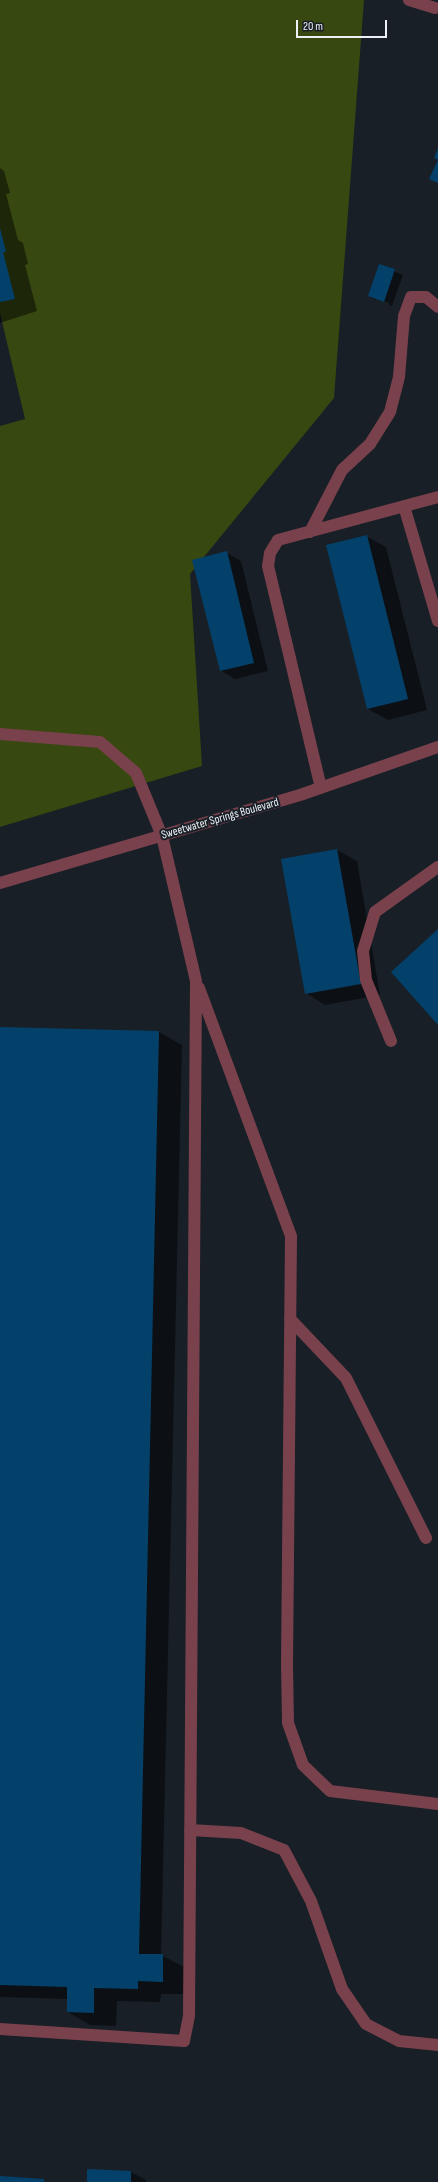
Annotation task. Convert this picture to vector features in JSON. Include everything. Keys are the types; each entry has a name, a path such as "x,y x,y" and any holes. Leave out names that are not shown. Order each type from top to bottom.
{"street":[{"path":"409,0 437,8"},
{"path":"310,532 342,470 370,444 390,412 399,377 404,316 411,297 426,297 438,307"},
{"path":"321,788 268,566 270,553 278,540 438,497"},
{"path":"404,506 438,621"},
{"path":"0,734 100,742 136,773 162,836 196,981 291,1236 287,1664 288,1723 303,1765 330,1791 438,1804"},
{"name":"Sweetwater Springs Boulevard","path":"0,883 321,788 438,747"},
{"path":"392,1042 366,980 363,951 375,912 438,867"},
{"path":"0,2029 184,2041 189,2016 196,981"},
{"path":"290,1320 346,1378 426,1538"},
{"path":"190,1830 241,1833 284,1850 312,1901 342,1989 366,2024 399,2041 438,2045"}],"green space":[{"path":"0,0 364,0 334,398 190,574 202,766 0,827 0,426 25,419 0,313"}],"building":[{"path":"438,148 438,160 434,158"},
{"path":"438,160 438,183 429,179"},
{"path":"0,228 6,252 3,252 15,299 0,302"},
{"path":"379,264 395,269 384,302 368,296"},
{"path":"367,535 408,699 367,709 326,545"},
{"path":"227,551 254,663 220,671 192,560"},
{"path":"337,849 361,984 305,994 281,859"},
{"path":"438,929 438,1025 391,972"},
{"path":"0,1027 159,1031 139,1954 163,1954 163,1982 138,1981 138,1989 94,1988 94,2013 67,2012 67,1987 0,1985"},
{"path":"87,2169 131,2171 131,2182 87,2182"},
{"path":"0,2176 44,2179 44,2182 0,2182"}]}
